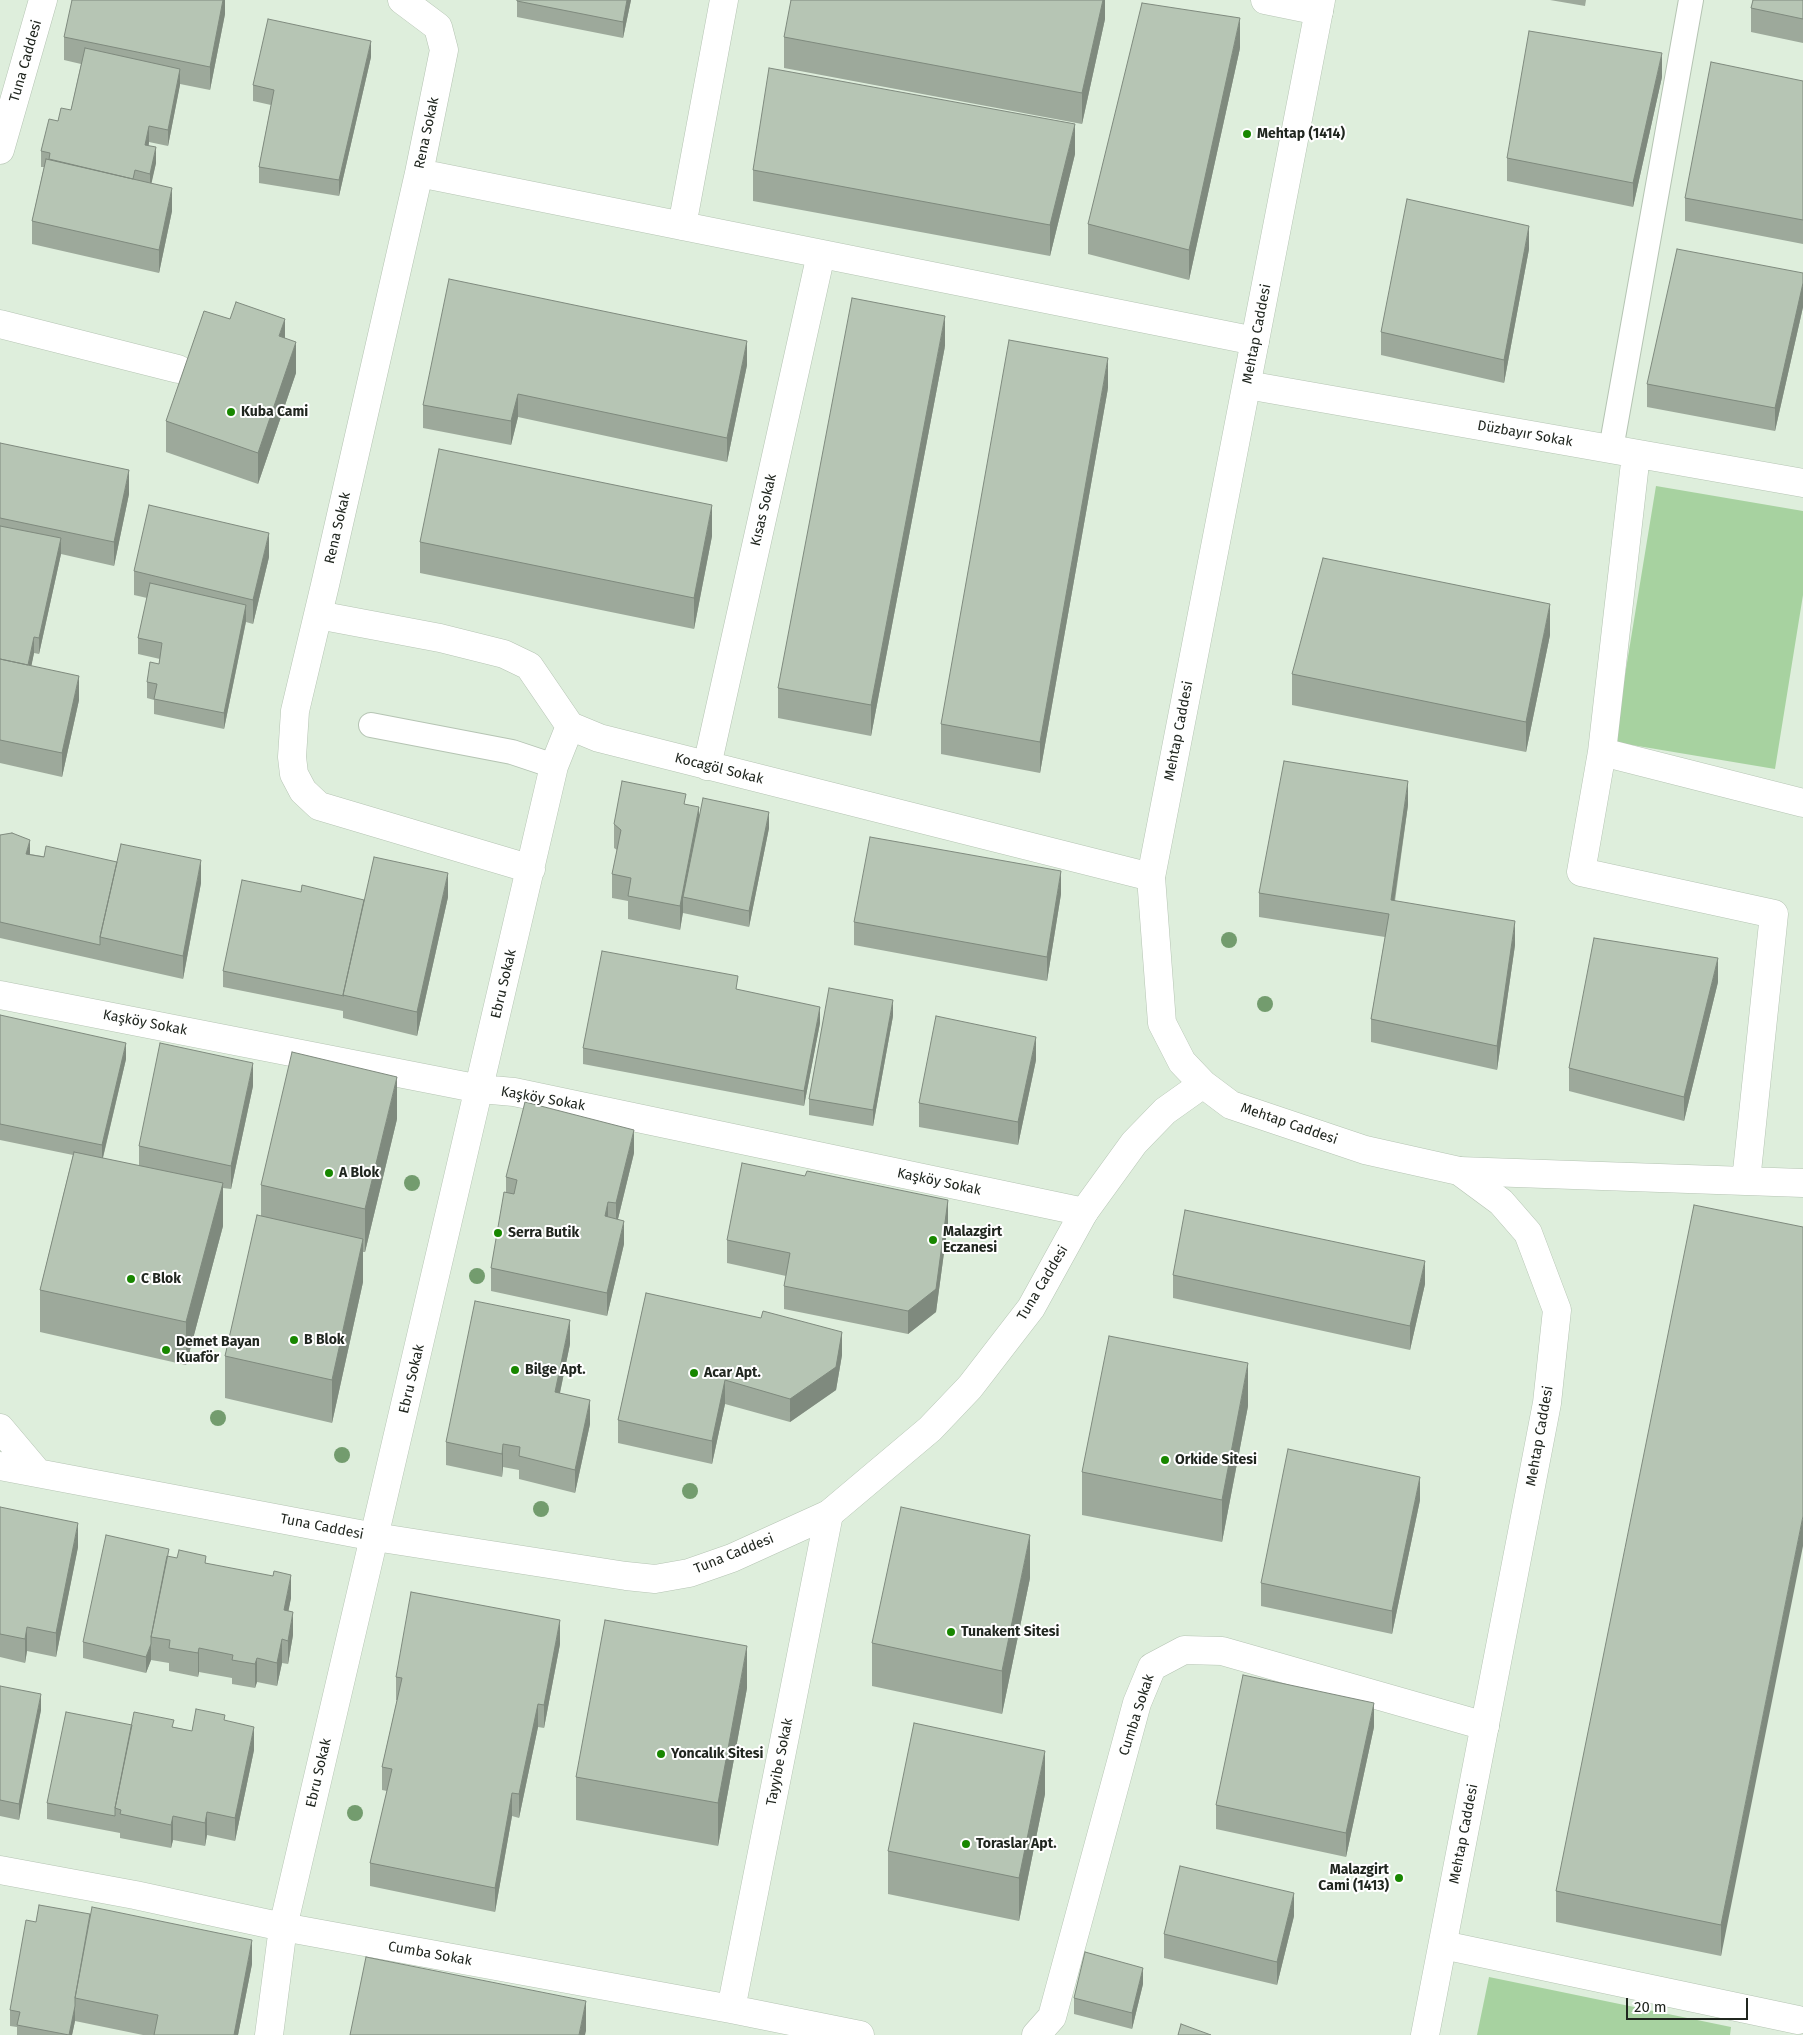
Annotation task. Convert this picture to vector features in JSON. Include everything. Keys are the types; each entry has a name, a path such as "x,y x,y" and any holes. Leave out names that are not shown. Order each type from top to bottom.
{"street":[{"name":"Tuna Caddesi","path":"0,150 43,0"},
{"name":"Rena Sokak","path":"402,0 438,27 444,50 419,173 318,615 294,711 292,758 294,774 303,791 319,806 531,869"},
{"path":"682,226 724,0"},
{"path":"1265,0 1320,6"},
{"name":"Mehtap Caddesi","path":"1320,6 1151,877 1162,1023 1182,1062 1203,1084 1231,1105 1365,1150 1459,1170 1501,1202 1528,1233 1557,1310 1547,1403 1425,2035"},
{"path":"419,173 1255,341"},
{"name":"Kısas Sokak","path":"707,766 821,254"},
{"path":"0,324 178,369"},
{"name":"Düzbayır Sokak","path":"1247,385 1803,483"},
{"path":"1624,451 1602,752 1582,872 1774,914 1746,1180"},
{"path":"318,615 440,638 504,654 528,666 570,726"},
{"name":"Kocagöl Sokak","path":"570,726 599,738 1151,877"},
{"name":"Ebru Sokak","path":"269,2035 283,1927 554,766 570,726"},
{"path":"1602,752 1803,803"},
{"name":"Kaşköy Sokak","path":"0,994 480,1089 514,1092 1084,1212"},
{"name":"Tuna Caddesi","path":"0,1466 375,1537 655,1579 689,1573 732,1558 829,1514 930,1428 970,1387 1031,1308 1084,1212 1134,1143 1165,1111 1203,1084"},
{"path":"1459,1170 1803,1183"},
{"path":"0,1428 38,1473"},
{"name":"Tayyibe Sokak","path":"731,2009 829,1514"},
{"name":"Cumba Sokak","path":"1036,2035 1052,2017 1137,1703 1152,1667 1184,1650 1222,1651 1485,1726"},
{"name":"Cumba Sokak","path":"0,1870 135,1895 283,1927 731,2009 860,2035"},
{"path":"1442,1945 1799,2018"}],"lane":[{"path":"1624,451 1691,0"},
{"path":"371,725 512,752 554,766"}],"green space":[{"path":"1656,486 1803,511 1803,595 1775,769 1614,742"},
{"path":"1489,1977 1731,2027 1730,2035 1477,2035"}],"building":[{"path":"72,0 223,0 210,67 64,37"},
{"path":"517,0 627,0 623,22"},
{"path":"791,0 1103,0 1082,93 784,37"},
{"path":"1753,0 1803,0 1803,19 1751,8"},
{"path":"1142,3 1240,18 1189,250 1088,224"},
{"path":"268,19 371,41 339,180 259,167 274,90 253,85"},
{"path":"1529,31 1662,53 1633,183 1507,158"},
{"path":"85,48 180,69 168,130 149,126 145,145 156,147 150,174 135,170 133,179 49,159 50,153 41,151 49,119 58,121 61,108 71,110"},
{"path":"1711,62 1803,81 1803,220 1685,198"},
{"path":"769,68 1075,124 1050,225 753,170"},
{"path":"46,159 172,188 159,250 32,221"},
{"path":"1407,199 1529,226 1504,360 1381,332"},
{"path":"1677,249 1803,273 1803,283 1775,408 1647,384"},
{"path":"449,279 747,341 727,438 518,394 511,421 423,405"},
{"path":"852,298 945,316 871,705 778,688"},
{"name":"Kuba Cami","path":"236,302 285,319 279,336 296,342 258,453 166,421 204,311 230,319"},
{"path":"1009,340 1108,358 1040,742 941,724"},
{"path":"0,443 129,470 114,542 0,518"},
{"path":"439,449 712,505 694,598 420,542"},
{"path":"149,505 269,533 253,600 134,571"},
{"path":"0,526 61,538 39,638 34,637 28,665 0,659"},
{"path":"1323,558 1550,604 1526,722 1292,674"},
{"path":"150,583 246,605 224,713 154,699 157,684 147,682 150,662 159,664 162,643 138,638"},
{"path":"0,659 79,676 62,753 0,740"},
{"path":"1284,761 1408,781 1391,900 1515,921 1497,1046 1371,1019 1389,914 1259,893"},
{"path":"622,781 686,794 684,804 699,807 680,906 628,896 631,878 612,874 621,830 614,824"},
{"path":"703,798 769,812 749,911 683,897"},
{"path":"12,833 30,840 26,854 44,857 46,846 117,862 100,937 100,945 0,922 0,835"},
{"path":"870,837 1061,871 1047,957 854,922"},
{"path":"121,844 201,860 183,956 100,937"},
{"path":"374,857 448,873 417,1012 343,995"},
{"path":"242,880 301,892 302,885 364,900 344,996 223,971"},
{"path":"1594,938 1718,958 1684,1097 1569,1068"},
{"path":"602,951 738,976 736,989 820,1007 804,1091 583,1048"},
{"path":"829,988 893,1000 873,1110 809,1099"},
{"path":"0,1015 126,1043 102,1145 0,1124"},
{"path":"936,1016 1036,1037 1018,1122 919,1103"},
{"path":"160,1043 253,1063 231,1166 139,1146"},
{"name":"A Blok","path":"292,1052 397,1077 365,1209 261,1185"},
{"path":"525,1102 634,1130 616,1203 608,1202 605,1216 624,1221 607,1293 491,1268 504,1192 514,1194 517,1180 506,1177"},
{"name":"C Blok","path":"74,1152 223,1183 186,1322 40,1290"},
{"path":"742,1163 805,1176 807,1171 948,1200 936,1289 908,1311 784,1286 790,1253 727,1240"},
{"path":"1694,1205 1803,1227 1803,1516 1721,1925 1556,1891"},
{"path":"1185,1210 1425,1261 1410,1326 1173,1275"},
{"name":"B Blok","path":"257,1215 363,1239 332,1380 225,1356"},
{"path":"646,1293 761,1318 763,1311 842,1332 836,1367 790,1399 725,1380 712,1441 618,1420"},
{"path":"475,1301 570,1320 555,1392 590,1400 575,1470 519,1456 520,1447 503,1444 502,1454 446,1442"},
{"name":"Orkide Sitesi","path":"1109,1336 1248,1363 1222,1500 1082,1472"},
{"path":"1288,1449 1420,1477 1392,1611 1261,1583"},
{"path":"0,1507 78,1523 56,1633 27,1627 25,1639 0,1634"},
{"name":"Tunakent Sitesi","path":"901,1507 1030,1535 1002,1671 872,1643"},
{"path":"106,1535 169,1549 151,1644 146,1657 83,1642"},
{"path":"179,1550 206,1556 205,1563 273,1576 274,1571 291,1575 284,1610 293,1612 288,1641 282,1639 277,1663 257,1658 255,1664 232,1660 233,1655 199,1648 198,1653 169,1648 170,1640 151,1637 167,1556 177,1558"},
{"path":"411,1592 560,1620 544,1705 538,1704 519,1794 512,1793 495,1888 370,1863 392,1769 382,1767 402,1678 396,1677"},
{"name":"Yoncalık Sitesi","path":"605,1620 747,1646 718,1803 576,1777"},
{"path":"1243,1675 1374,1703 1346,1833 1216,1805"},
{"path":"0,1686 41,1694 19,1804 0,1800"},
{"path":"196,1709 225,1715 224,1720 254,1727 235,1818 207,1812 205,1823 173,1816 171,1825 120,1814 121,1810 115,1808 134,1712 174,1720 172,1727 192,1731"},
{"path":"66,1712 132,1725 115,1816 47,1803"},
{"name":"Toraslar Apt.","path":"914,1723 1045,1751 1019,1878 888,1851"},
{"path":"1180,1866 1294,1893 1277,1962 1164,1934"},
{"path":"39,1905 90,1914 69,2035 17,2025 20,2012 10,2010 26,1920 36,1922"},
{"path":"92,1907 252,1940 234,2035 154,2035 158,2015 75,1998"},
{"path":"1085,1952 1143,1968 1132,2013 1074,1998"},
{"path":"366,1957 586,2001 579,2035 350,2035"},
{"path":"1181,2024 1211,2035 1178,2035"}],"place":[{"name":"Mehtap (1414)","path":"1247,134"},
{"name":"Kuba Cami","path":"231,412"},
{"name":"A Blok","path":"329,1173"},
{"name":"Serra Butik","path":"498,1233"},
{"name":"Malazgirt Eczanesi","path":"933,1240"},
{"name":"C Blok","path":"131,1279"},
{"name":"B Blok","path":"294,1340"},
{"name":"Demet Bayan Kuaför","path":"166,1350"},
{"name":"Bilge Apt.","path":"515,1370"},
{"name":"Acar Apt.","path":"694,1373"},
{"name":"Orkide Sitesi","path":"1165,1460"},
{"name":"Tunakent Sitesi","path":"951,1632"},
{"name":"Yoncalık Sitesi","path":"661,1754"},
{"name":"Toraslar Apt.","path":"966,1844"},
{"name":"Malazgirt Cami (1413)","path":"1399,1878"}]}
